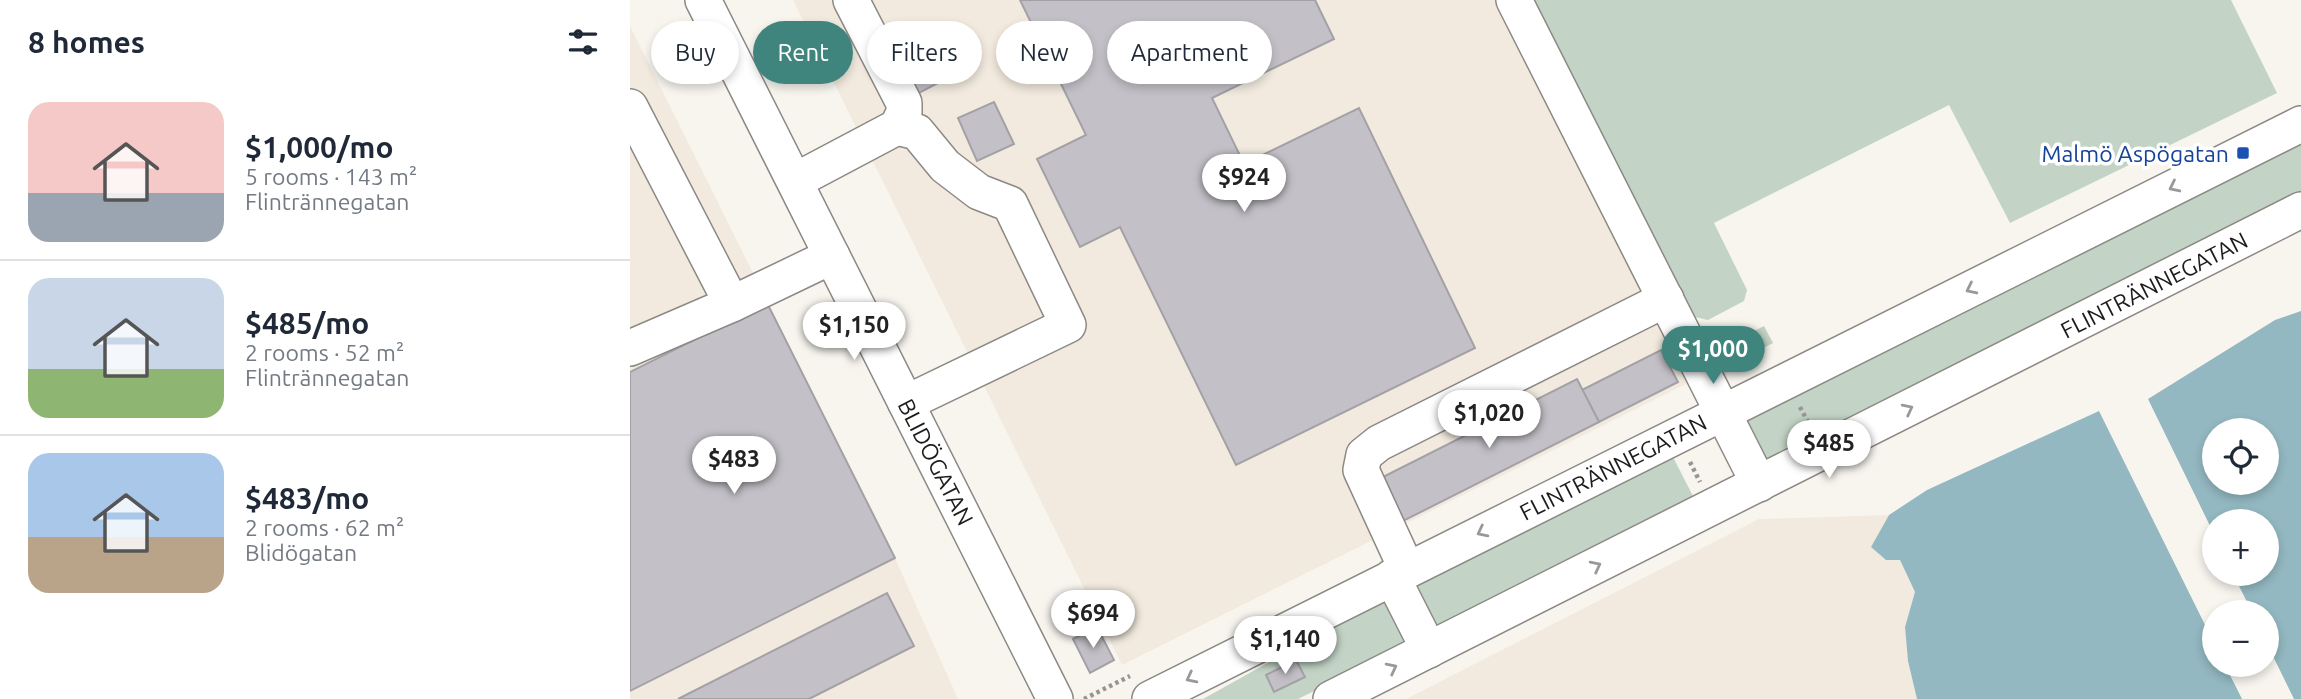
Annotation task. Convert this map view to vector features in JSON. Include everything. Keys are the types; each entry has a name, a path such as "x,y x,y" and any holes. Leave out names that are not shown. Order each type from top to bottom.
{"street":[{"name":"BLIDÖGATAN","path":"703,0 1055,699"},
{"path":"795,181 897,127 904,113 904,103 851,0"},
{"path":"1514,0 1759,484"},
{"path":"630,107 732,304"},
{"name":"FLINTRÄNNEGATAN","path":"1150,699 2301,124"},
{"path":"897,127 917,132 946,166 979,192 1010,204 1068,326 906,403"},
{"name":"FLINTRÄNNEGATAN","path":"1331,699 2301,210"},
{"path":"630,348 732,304 832,256"},
{"path":"1429,650 1361,470 1364,455 1378,443 1666,299"}],"path":[{"path":"1786,380 1823,452"},
{"path":"1676,436 1713,507"},
{"path":"1083,699 1115,683"}],"shaded area":[{"path":"793,0 1528,0 1716,369 1122,665 835,84 853,84 853,21 803,21"},
{"path":"630,26 651,68 651,84 659,84 895,558 958,699 630,699"},
{"path":"1889,515 1871,547 1900,560 1915,592 1905,627 1908,661 1917,699 1406,699 1759,519"}],"green space":[{"path":"1528,0 2231,0 2277,93 2010,223 1949,105 1714,223 1747,290 1744,301 1708,320 1690,316"},
{"path":"2301,144 2301,197 1763,464 1745,422"},
{"path":"1764,326 1773,343 1724,369 1715,351"},
{"path":"1672,455 1695,500 1435,633 1411,587"},
{"path":"1388,596 1413,642 1298,699 1203,699"}],"water":[{"path":"2301,311 2301,699 2294,699 2279,668 2279,600 2246,600 2239,586 2279,586 2279,509 2202,509 2148,399 2275,320"},
{"path":"2099,411 2202,619 2202,677 2231,677 2242,699 1917,699 1908,661 1905,627 1915,592 1900,560 1886,560 1871,547 1889,515 1927,490"}],"building":[{"path":"1020,0 1315,0 1334,39 1272,69 1272,21 1107,21 1107,84 1241,84 1212,98 1244,164 1359,108 1475,348 1236,465 1120,227 1080,247 1037,159 1086,135 1061,84 1093,84 1093,21 1030,21"},
{"path":"914,84 936,84 919,93"},
{"path":"994,102 1014,144 977,161 958,118"},
{"path":"767,303 895,558 630,691 630,372"},
{"path":"1661,350 1678,382 1599,422 1582,390"},
{"path":"1577,379 1599,422 1401,522 1379,479"},
{"path":"887,593 914,646 809,699 678,699"},
{"path":"1097,627 1114,660 1090,673 1073,639"},
{"path":"1296,660 1305,677 1274,692 1266,675"}],"place":[{"name":"Malmö Aspögatan","path":"2243,153"}]}
